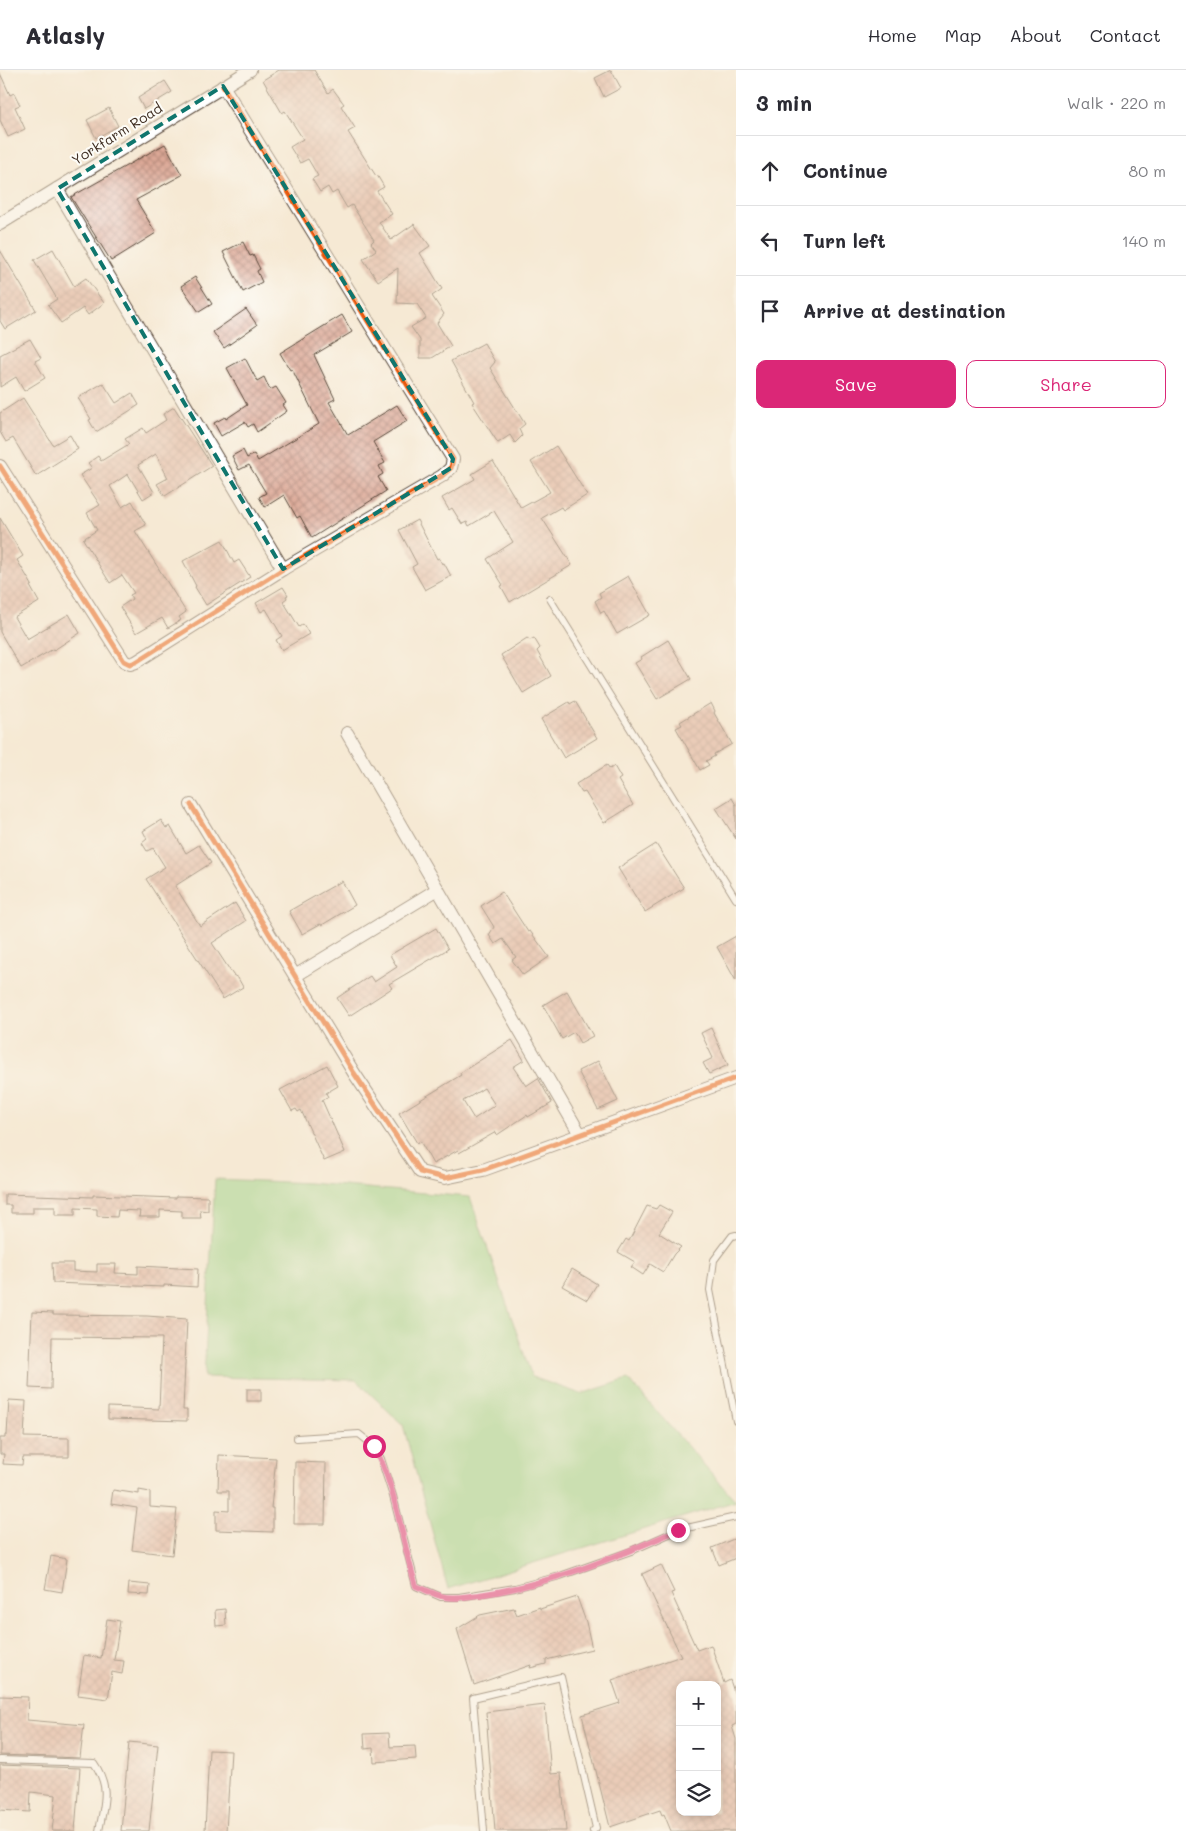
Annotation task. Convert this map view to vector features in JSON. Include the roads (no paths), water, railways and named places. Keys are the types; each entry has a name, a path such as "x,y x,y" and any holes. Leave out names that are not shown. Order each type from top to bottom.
{"street":[{"name":"Yorkfarm Road","path":"0,224 250,70"},
{"path":"0,466 124,661 130,664 283,569 442,476 451,468 453,459 223,86"},
{"path":"57,189 283,569"},
{"path":"347,734 580,1134"},
{"path":"191,804 354,1072 420,1172 445,1178 483,1170 736,1078"},
{"path":"295,976 438,889"}],"lane":[{"path":"550,599 736,898"},
{"path":"736,1235 732,1236 714,1260 710,1290 736,1421"},
{"path":"297,1438 358,1434 374,1446 381,1459 393,1496 416,1586 442,1597 487,1594 560,1576 631,1551 678,1530 736,1517"},
{"path":"484,1831 473,1698 561,1677 596,1828 593,1831"},
{"path":"0,1760 94,1763 102,1775 106,1790 99,1831"}]}
